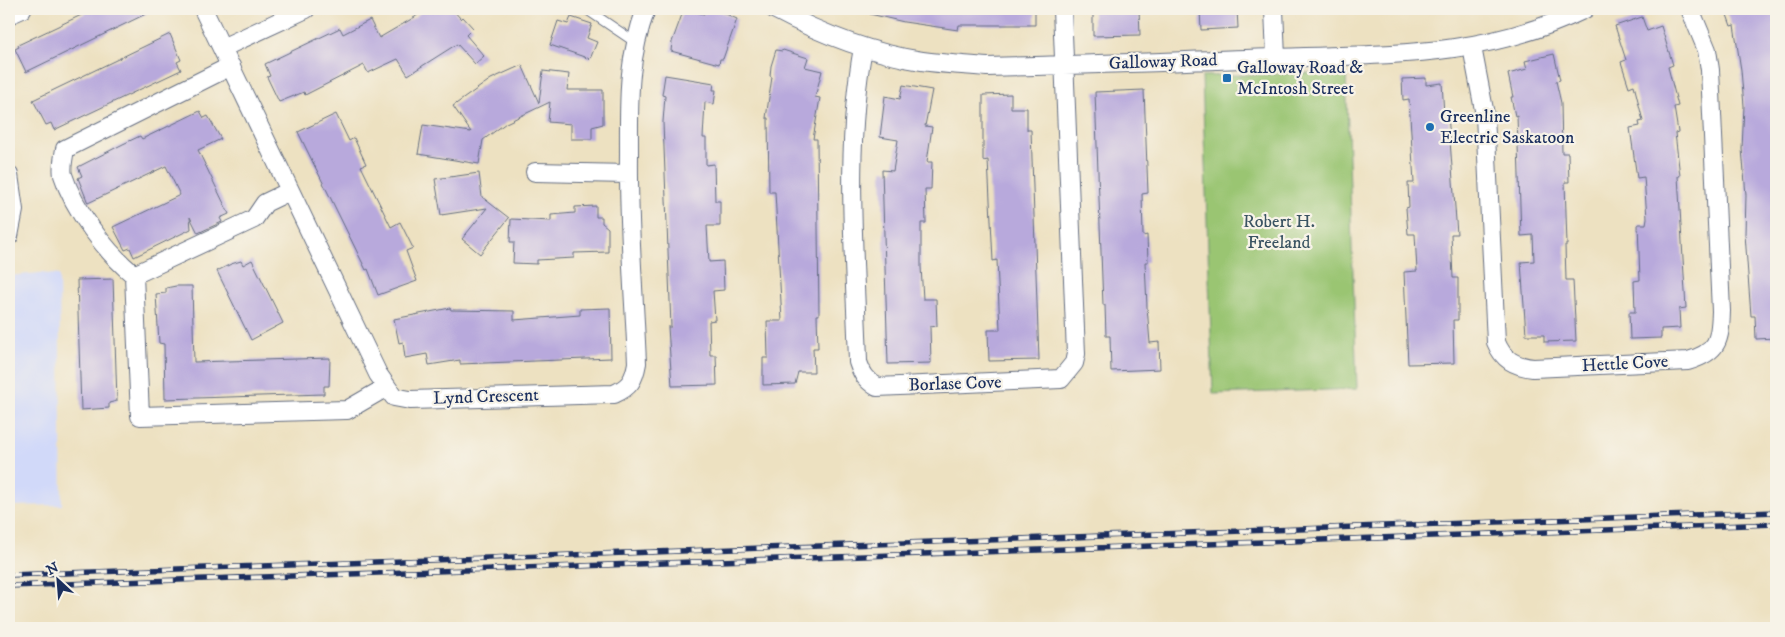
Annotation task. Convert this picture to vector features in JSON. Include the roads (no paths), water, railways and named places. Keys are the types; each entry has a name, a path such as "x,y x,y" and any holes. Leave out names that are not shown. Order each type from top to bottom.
{"street":[{"path":"9,15 22,9"},
{"path":"203,9 231,66 385,388 347,410 140,416 134,275 124,266 83,217 62,174 65,149 231,66"},
{"path":"222,48 306,9"},
{"name":"Lynd Crescent","path":"385,388 394,397 410,400 614,394 627,388 634,378 637,363 628,174 629,102 635,42 646,9"},
{"name":"Galloway Road","path":"774,9 808,27 863,48 922,61 978,66 1064,66 1387,56 1472,47 1523,34 1585,9"},
{"name":"Borlase Cove","path":"863,48 857,82 851,161 858,362 861,372 867,381 877,387 1061,379 1074,363 1076,354 1062,9"},
{"path":"1274,9 1276,58"},
{"name":"Hettle Cove","path":"1472,47 1485,114 1496,342 1500,352 1516,366 1533,368 1688,361 1704,356 1715,347 1720,331 1721,311 1710,70 1707,50 1690,9"},
{"path":"535,172 628,174"},
{"path":"9,176 14,210 9,236"},
{"path":"134,275 254,219 265,203 290,191"}],"lane":[{"path":"586,9 635,42"}],"railway":[{"path":"9,575 1776,512"},
{"path":"9,586 1776,524"}],"place":[{"name":"Galloway Road & McIntosh Street","path":"1227,78"},
{"name":"Greenline Electric Saskatoon","path":"1430,127"}],"park label":[{"name":"Robert H. Freeland","path":"1279,232"}]}
